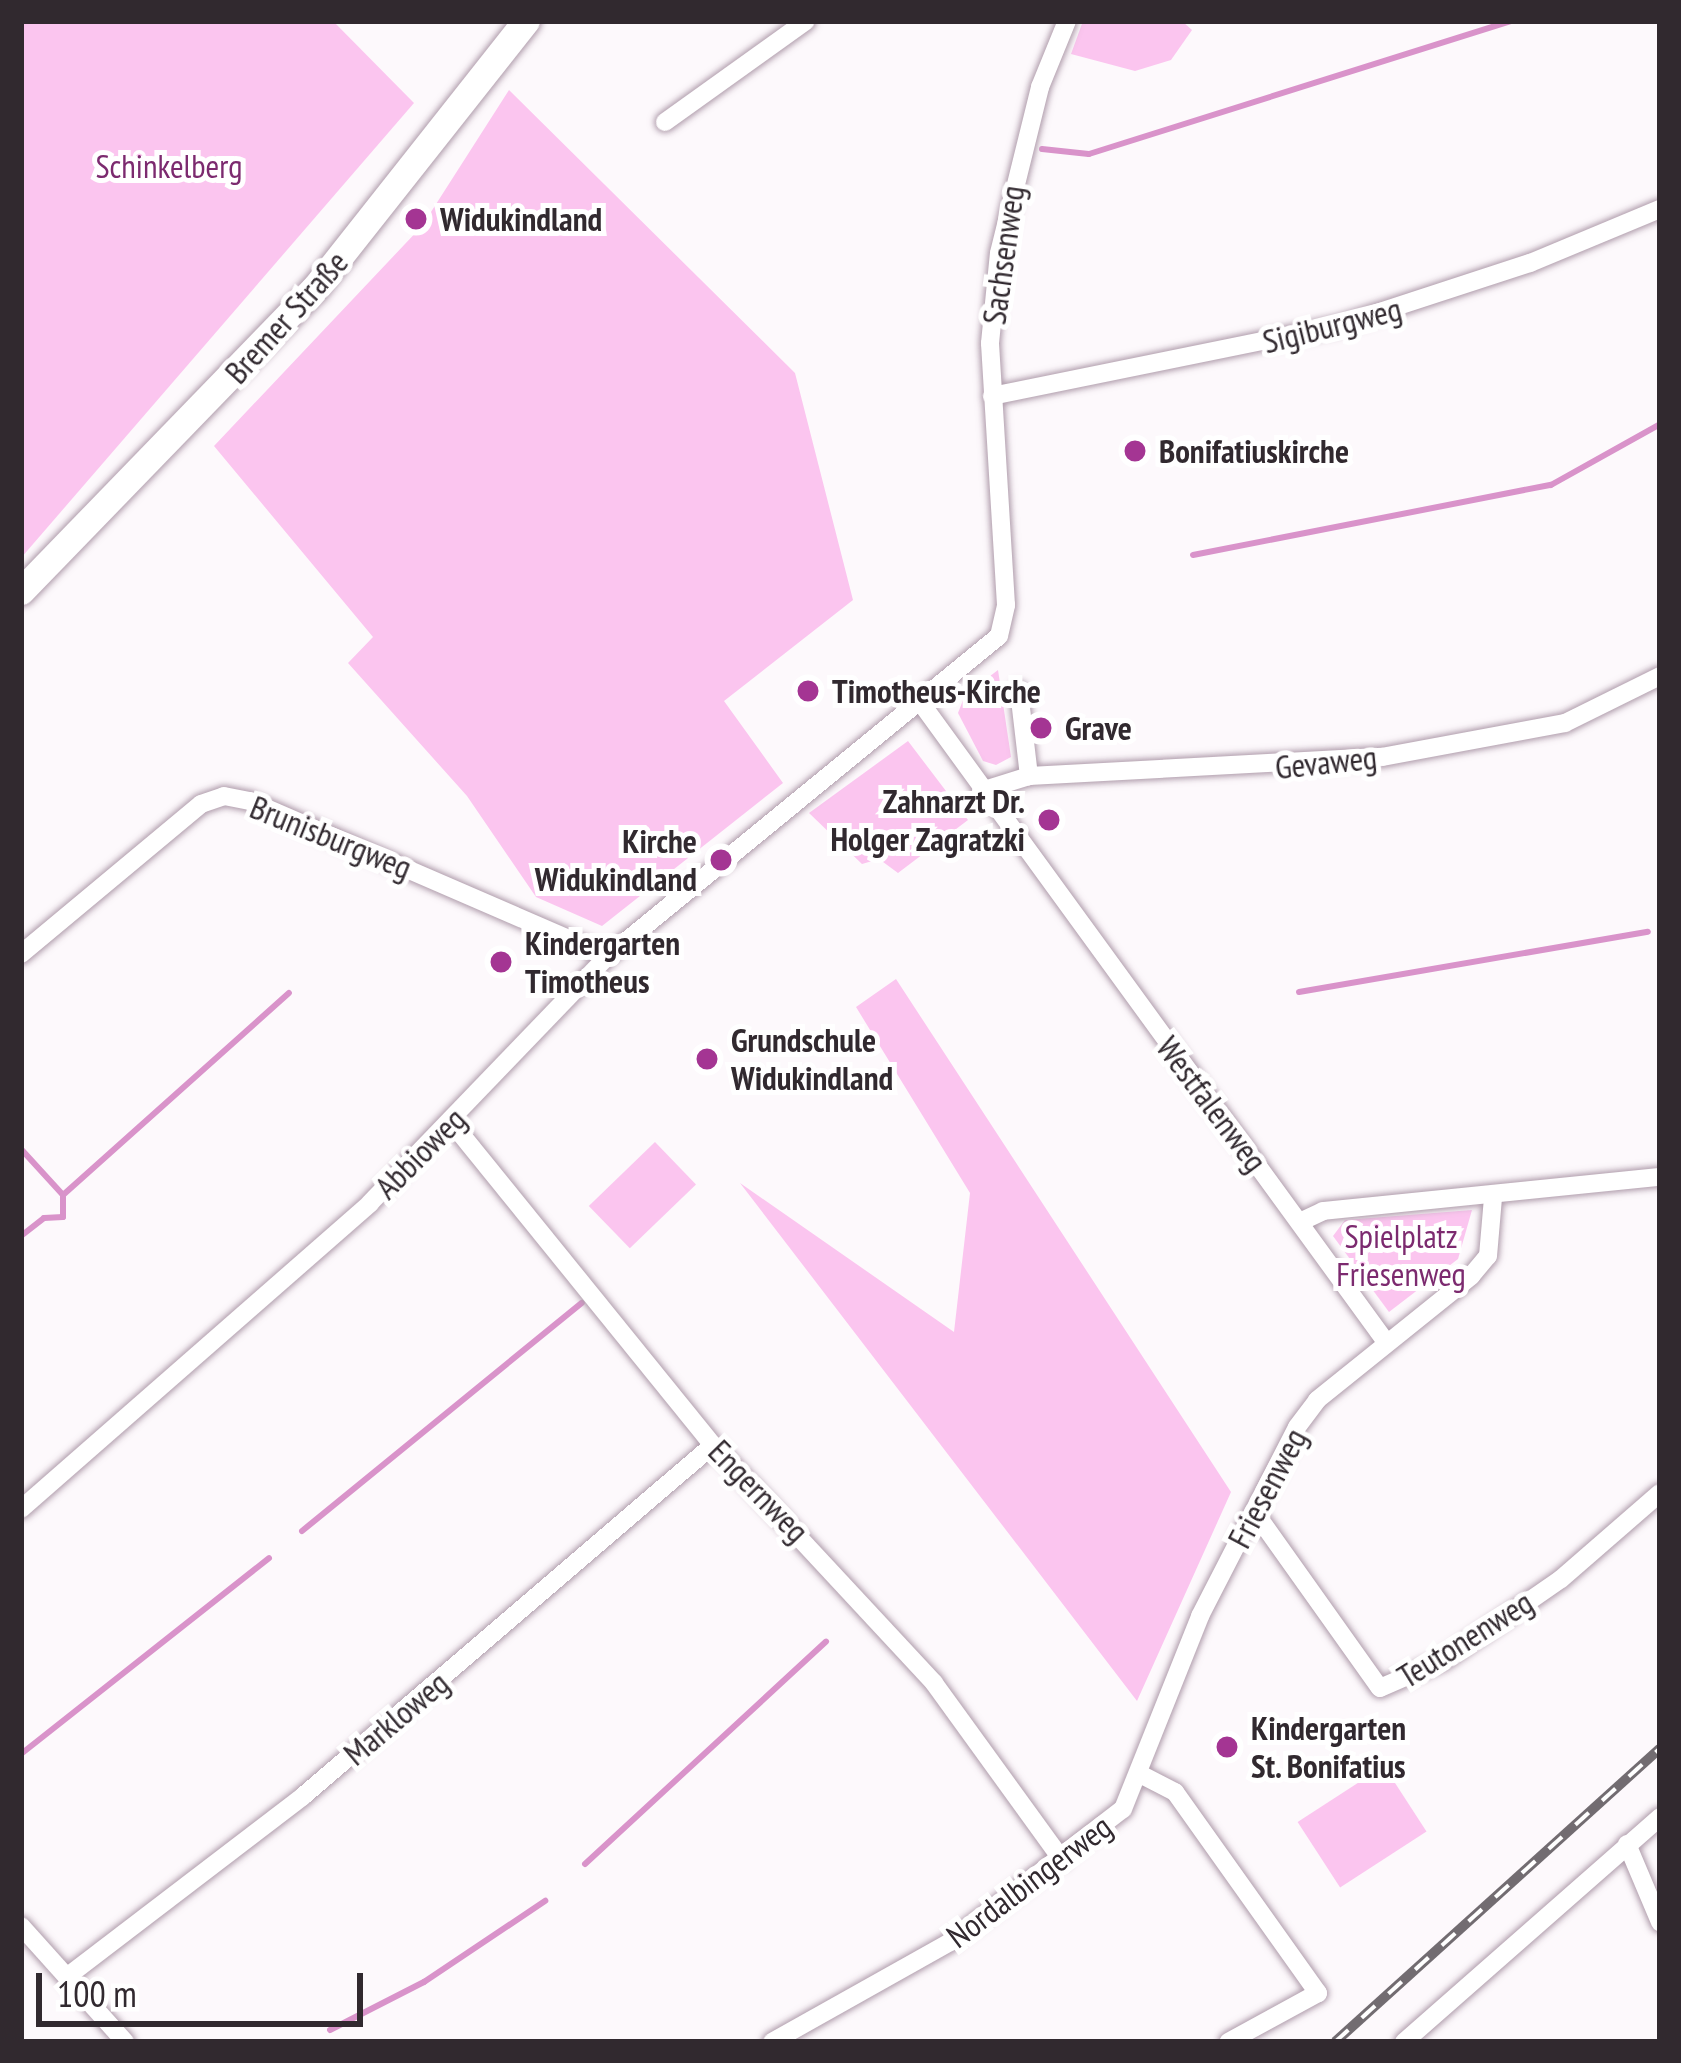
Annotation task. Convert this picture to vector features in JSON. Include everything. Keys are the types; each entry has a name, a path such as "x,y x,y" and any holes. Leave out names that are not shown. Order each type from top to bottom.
{"main road":[{"name":"Bremer Straße","path":"21,591 314,289 526,21"}],"street":[{"path":"665,122 806,21"},
{"name":"Sachsenweg","path":"921,703 999,636 1006,605 992,396 999,253 1012,184 1067,21"},
{"name":"Sigiburgweg","path":"992,396 1337,326 1529,263 1660,209"},
{"name":"Gevaweg","path":"981,791 1030,776 1382,757 1565,723 1660,676"},
{"path":"1019,691 1030,776"},
{"name":"Abbioweg","path":"21,1509 452,1123 608,956 810,788 921,703"},
{"name":"Westfalenweg","path":"921,703 1035,868 1302,1221 1386,1342"},
{"name":"Brunisburgweg","path":"21,955 200,804 224,796 250,801 608,956"},
{"name":"Engernweg","path":"452,1123 713,1445 934,1683 1062,1860"},
{"path":"1302,1221 1323,1211 1493,1198 1660,1177"},
{"name":"Friesenweg","path":"1138,1773 1200,1616 1317,1400 1488,1256 1493,1198"},
{"name":"Markloweg","path":"68,1976 302,1797 713,1445"},
{"name":"Teutonenweg","path":"1254,1511 1380,1688 1444,1660 1561,1579 1660,1492"},
{"path":"1138,1773 1175,1792 1318,1993 1228,2042"},
{"name":"Nordalbingerweg","path":"772,2042 950,1942 1062,1860 1115,1820 1138,1773"},
{"path":"1404,2042 1660,1817"},
{"path":"1627,1844 1660,1922"},
{"path":"21,1927 125,2042"}],"green space":[{"name":"Schinkelberg","path":"21,21 333,21 414,103 21,558"},
{"path":"1083,21 1182,21 1192,30 1171,60 1135,71 1071,54"},
{"path":"509,90 795,373 853,600 724,701 783,783 602,926 536,897 467,796 348,663 373,637 214,446 422,226"},
{"path":"998,670 1011,757 996,765 983,761 958,713 965,695"},
{"path":"908,741 968,820 898,873 879,859 862,864 809,813"},
{"path":"896,979 1231,1492 1137,1701 740,1183 954,1332 970,1193 856,1007"},
{"path":"655,1142 696,1184 630,1248 589,1206"},
{"name":"Spielplatz Friesenweg","path":"1472,1210 1458,1259 1389,1312 1333,1236 1345,1220"},
{"path":"1384,1766 1426,1831 1340,1888 1298,1822"}],"waterway":[{"path":"1042,149 1089,154 1511,21"},
{"path":"1193,555 1551,485 1660,424"},
{"path":"1299,992 1648,932"},
{"path":"21,1236 44,1218 63,1217 63,1195 289,993"},
{"path":"21,1149 63,1195"},
{"path":"302,1531 582,1303"},
{"path":"21,1754 269,1558"},
{"path":"585,1864 826,1642"},
{"path":"330,2030 424,1982 545,1901"}],"railway":[{"path":"1335,2042 1660,1748"}],"place":[{"name":"Widukindland","path":"416,219"},
{"name":"Bonifatiuskirche","path":"1135,451"},
{"name":"Timotheus-Kirche","path":"808,691"},
{"name":"Grave","path":"1041,728"},
{"name":"Zahnarzt Dr. Holger Zagratzki","path":"1049,820"},
{"name":"Kirche Widukindland","path":"721,860"},
{"name":"Kindergarten Timotheus","path":"501,962"},
{"name":"Grundschule Widukindland","path":"707,1059"},
{"name":"Kindergarten St. Bonifatius","path":"1227,1747"}]}
